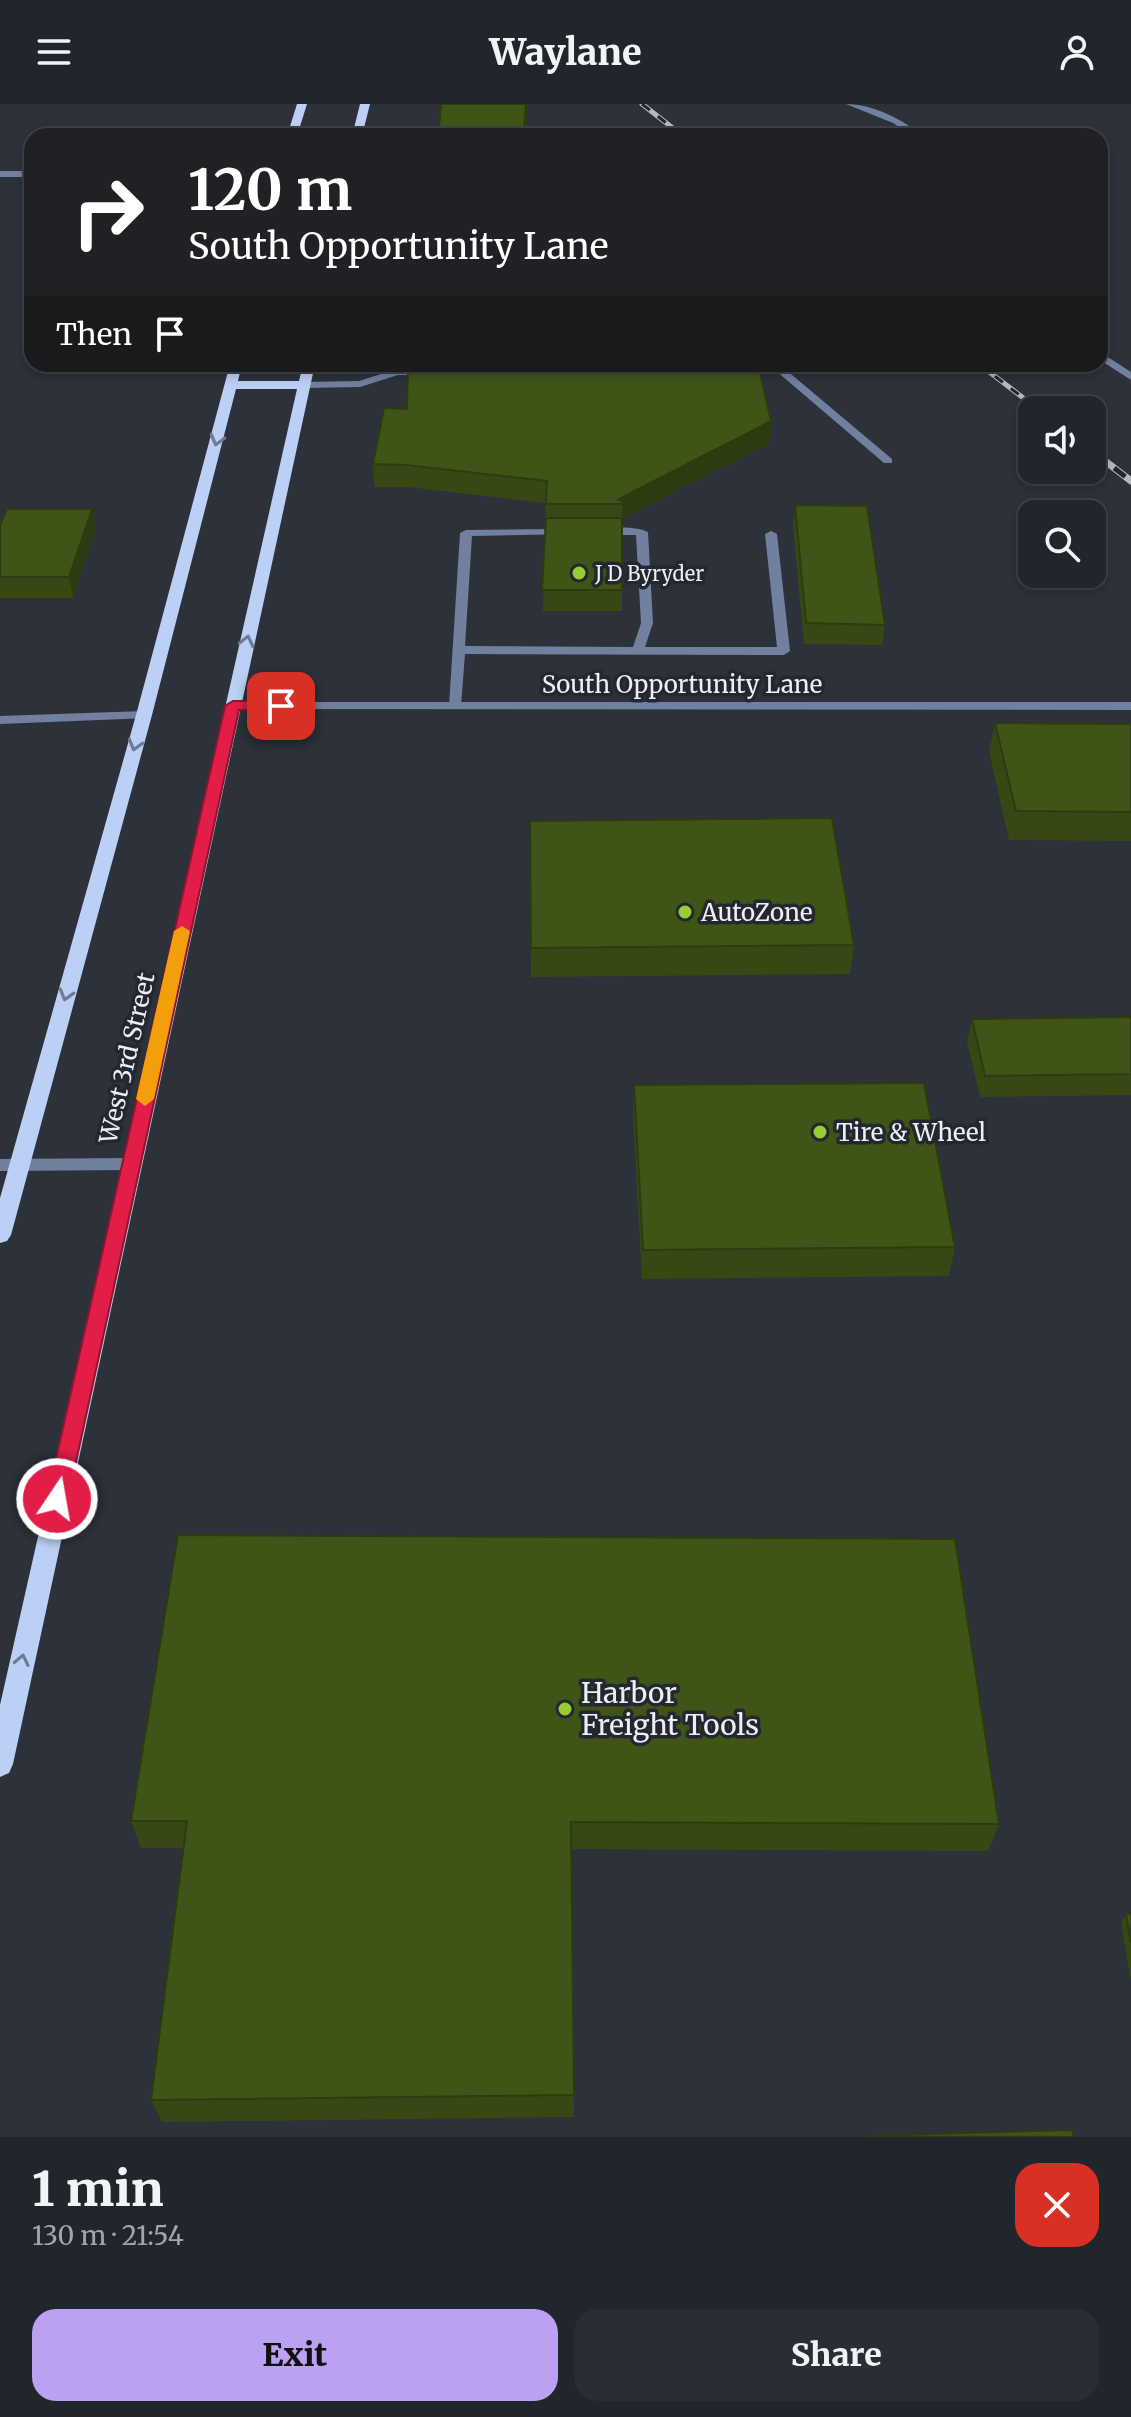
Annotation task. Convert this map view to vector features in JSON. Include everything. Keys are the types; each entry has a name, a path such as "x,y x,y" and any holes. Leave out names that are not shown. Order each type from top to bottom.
{"main road":[{"path":"294,128 302,104"},
{"path":"359,128 365,104"},
{"path":"0,1235 144,715 234,372"},
{"name":"West 3rd Street","path":"0,1764 307,372"},
{"path":"231,385 304,385"}],"street":[{"path":"850,104 896,121 906,128"},
{"path":"0,174 24,174"},
{"path":"1108,361 1131,377"},
{"path":"304,385 360,384 397,372"},
{"path":"782,372 888,461"},
{"path":"455,706 466,533 642,532 647,623 638,651"},
{"path":"459,650 784,651 771,534"},
{"name":"South Opportunity Lane","path":"233,706 1131,706"},
{"path":"0,720 144,715"},
{"path":"0,1165 130,1164"}],"building":[{"path":"441,104 526,104 524,127 439,128"},
{"path":"408,372 760,372 771,421 617,500 622,500 622,504 546,504 547,481 373,464 384,408 407,409"},
{"path":"795,505 867,506 885,625 806,623"},
{"path":"7,509 92,509 69,577 0,577 0,525"},
{"path":"546,518 622,518 622,590 542,590"},
{"path":"995,723 1131,724 1131,812 1016,811"},
{"name":"AutoZone","path":"832,818 854,945 531,948 530,821"},
{"path":"1131,1017 1131,1074 985,1076 972,1019"},
{"path":"924,1083 955,1247 643,1250 634,1085"},
{"name":"Harbor Freight Tools","path":"178,1535 955,1539 999,1824 571,1822 574,2095 151,2100 187,1821 131,1821"},
{"path":"1126,1914 1131,1914 1131,1943"},
{"path":"1072,2130 1074,2137 862,2136"}],"railway":[{"path":"642,104 673,128"},
{"path":"989,372 1021,396"},
{"path":"1106,462 1131,481"}],"slow traffic":[{"path":"145,1099 182,931"}],"place":[{"name":"J D Byryder","path":"579,573"},
{"name":"AutoZone","path":"685,912"},
{"name":"Tire & Wheel","path":"820,1132"},
{"name":"Harbor Freight Tools","path":"565,1709"}],"route":[{"path":"57,1499 233,706 281,706"}]}
